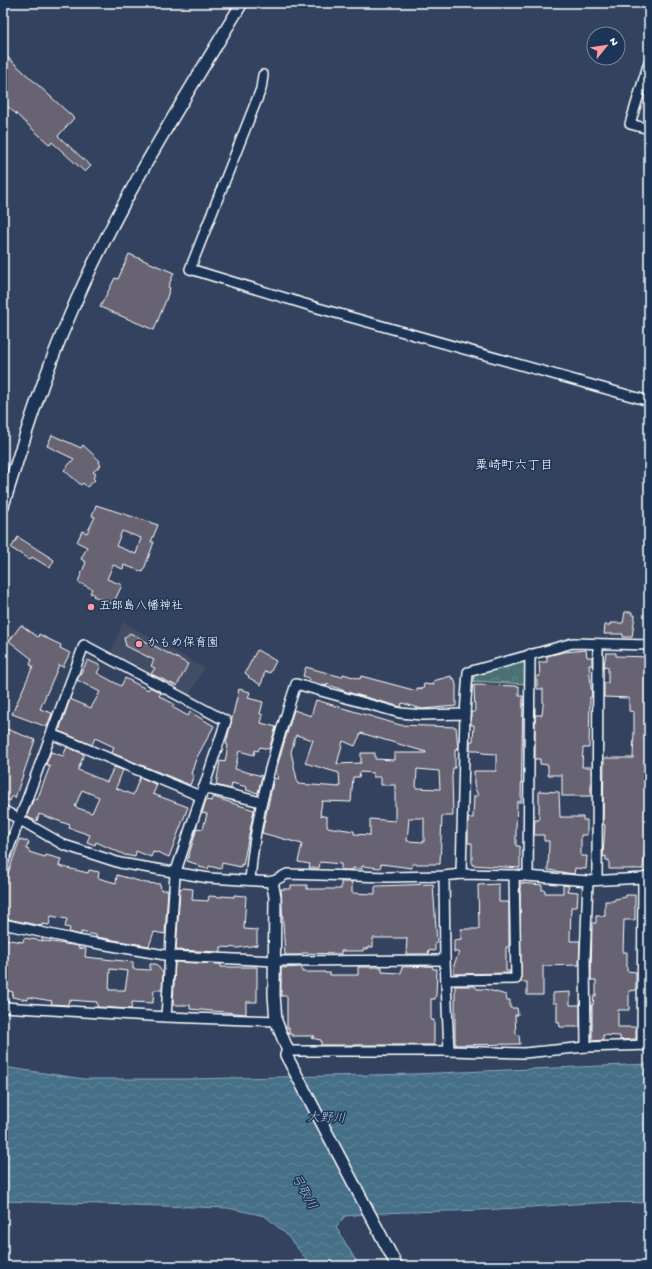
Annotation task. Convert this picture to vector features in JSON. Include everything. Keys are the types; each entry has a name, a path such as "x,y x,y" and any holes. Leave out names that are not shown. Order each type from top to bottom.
{"street":[{"path":"3,506 48,370 90,270 125,201 242,3"},
{"path":"649,62 630,124 649,129"},
{"path":"263,75 261,89 190,269 326,310 649,401"},
{"path":"461,874 465,714 468,672 573,643 649,645"},
{"path":"586,1047 585,958 592,880 598,644"},
{"path":"3,864 84,645 226,720 175,874 166,1017"},
{"path":"528,876 530,654"},
{"path":"250,880 261,802 279,736 296,684 400,713 422,715 465,714"},
{"path":"51,734 201,792 261,802"},
{"path":"3,810 64,844 120,863 175,874 209,878 272,882 287,874 374,877 444,876 461,874 514,875 592,880 646,877 646,1045 586,1047 524,1053 448,1051 287,1053"},
{"path":"446,980 516,979 514,875"},
{"path":"444,876 448,1051"},
{"path":"272,882 275,897 274,995 276,1021 287,1053 397,1266"},
{"path":"3,924 77,940 171,956 275,961 445,960"},
{"path":"3,1007 166,1017 276,1021"}],"shaded area":[{"path":"123,622 204,668 189,696 111,652"}],"green space":[{"path":"521,662 526,664 526,684 471,681 474,674"}],"water":[{"path":"649,1064 649,1203 585,1203 500,1209 395,1212 345,1216 336,1227 359,1266 312,1266 285,1233 265,1216 228,1208 3,1201 3,1067 84,1079 190,1079 414,1074"}],"building":[{"path":"3,53 74,118 58,136 91,166 85,172 52,142 50,145 3,102"},
{"path":"129,254 174,273 168,287 170,288 166,300 154,330 100,307 115,278 118,279"},
{"path":"52,435 81,448 83,445 100,461 99,463 101,465 93,472 96,474 93,478 95,480 87,487 83,483 81,485 64,470 74,459 47,446"},
{"path":"96,505 158,525 151,542 154,542 143,572 124,565 123,569 113,565 107,579 122,585 113,604 93,596 94,594 90,593 92,589 78,582 86,562 81,559 87,547 77,542 82,531 87,533 95,517 92,516","holes":["122,531 141,538 136,554 116,546"]},
{"path":"18,537 54,560 50,568 32,557 30,560 11,548"},
{"path":"625,612 632,612 632,615 635,615 632,637 623,637 623,634 604,634 605,625 610,625 610,623 623,623"},
{"path":"21,625 38,637 39,634 61,645 60,648 70,653 63,667 59,665 40,709 52,713 47,727 12,714 33,666 30,665 32,659 9,641"},
{"path":"130,633 188,664 177,686 151,674 155,668 151,666 154,660 126,646 124,638"},
{"path":"257,650 276,661 270,673 265,671 261,685 248,677 249,676 245,673"},
{"path":"586,650 587,657 592,657 592,665 589,665 592,697 590,697 589,748 583,748 582,767 591,767 591,796 562,796 562,775 548,775 548,765 540,764 540,759 535,759 535,715 542,715 543,706 543,689 537,689 537,676 540,676 539,662 547,662 547,656 564,652"},
{"path":"606,653 616,653 616,656 649,657 649,850 645,850 643,869 609,869 609,860 606,860 606,856 603,857 605,825 603,824 604,758 633,758 634,731 634,712 629,711 629,698 604,697 604,683 608,683 608,667 604,666"},
{"path":"88,660 101,666 97,673 121,686 125,678 148,690 150,687 161,693 159,696 174,704 172,707 188,716 190,712 214,726 196,759 191,774 194,775 190,785 112,753 114,747 95,738 92,745 59,731 70,699 91,708 100,692 77,680"},
{"path":"306,667 342,677 343,674 360,679 361,676 417,691 417,688 423,689 424,684 434,685 433,681 451,676 452,679 454,678 456,685 456,706 422,709 402,703 401,707 347,692 327,684 327,686 308,681 309,678 303,676"},
{"path":"474,685 519,686 519,696 523,696 521,802 517,802 516,828 516,846 520,846 520,868 472,865 472,843 468,843 468,818 473,818 474,796 478,796 474,785 474,771 496,771 496,754 482,753 479,750 470,750 470,741 473,741 474,725 471,725 471,712 475,712"},
{"path":"239,689 250,692 248,698 263,702 260,714 263,715 261,723 276,727 269,749 260,747 258,751 255,750 254,755 239,751 235,769 262,776 258,793 246,790 247,787 232,783 231,789 216,785 220,761 225,762 228,745 226,744"},
{"path":"316,700 400,725 456,727 458,749 455,749 455,768 453,768 452,777 453,816 442,816 440,864 412,864 412,868 381,864 380,868 362,866 362,869 353,868 353,870 341,870 341,864 320,862 319,868 309,868 310,864 298,862 302,844 262,833 274,778 278,779 276,770 294,710 311,716","holes":["361,733 426,753 394,753 394,760 375,759 375,753 361,753 361,763 337,764 343,741 355,746","296,735 313,740 305,763 339,773 340,787 298,784 291,752","417,769 439,771 440,789 416,788","360,772 373,773 373,777 381,777 381,785 395,785 395,821 370,819 370,835 354,834 354,831 327,827 327,817 320,815 322,801 351,802 353,777 359,777","409,818 424,818 424,842 407,841"]},
{"path":"7,729 35,740 15,798 12,796 10,801 3,798 3,741"},
{"path":"67,747 84,754 78,770 107,782 114,767 123,770 116,788 133,795 140,777 157,785 153,794 188,807 169,857 153,852 151,857 136,851 135,857 125,855 96,842 95,845 87,842 90,835 69,828 70,825 39,814 37,821 29,818 27,815 34,798 37,800 50,766 46,764 51,752 63,756","holes":["82,790 99,797 92,813 75,807"]},
{"path":"539,791 559,792 560,817 583,817 583,820 587,820 587,835 581,835 581,856 587,856 586,869 575,868 574,874 548,870 549,841 544,841 544,835 534,835 535,820 539,820"},
{"path":"213,797 254,810 243,865 241,864 241,867 222,863 221,869 209,866 208,869 199,867 199,865 187,861 197,828 203,829 207,814 202,813 206,800 212,801"},
{"path":"20,839 29,842 26,849 29,850 29,852 45,857 46,855 61,859 59,866 88,873 89,870 99,872 98,878 116,883 117,875 146,883 160,884 161,890 168,890 165,934 154,932 149,946 96,937 96,935 81,932 81,935 69,932 70,928 65,927 67,919 51,916 49,925 42,924 42,926 3,918 3,878 6,879"},
{"path":"341,882 352,882 352,893 375,894 375,887 377,886 433,884 437,943 435,943 435,951 428,950 429,954 406,954 407,938 373,938 373,947 363,949 363,951 341,951 341,954 302,953 302,955 285,955 281,889 291,889 291,885 307,885 307,889 341,889"},
{"path":"520,883 542,885 542,890 545,890 545,893 563,893 563,885 569,886 567,891 578,892 577,907 571,907 570,941 580,941 579,965 543,966 543,995 527,995 527,982 521,982"},
{"path":"499,884 499,902 509,902 509,947 506,947 506,971 510,971 510,973 454,974 454,965 459,952 454,952 454,940 461,939 461,929 479,929 478,885"},
{"path":"180,889 193,889 192,900 208,901 209,896 246,896 244,929 257,930 257,945 238,948 221,947 221,952 176,950"},
{"path":"626,895 635,895 635,920 624,920 623,952 627,952 627,971 636,972 636,990 629,991 629,1010 618,1010 618,1027 636,1027 636,1039 620,1040 620,1036 603,1035 603,1040 592,1041 592,1005 594,996 596,996 596,980 591,980 592,923 596,923 596,916 605,916 605,901 614,901 615,899 626,897"},
{"path":"24,938 79,946 78,948 86,949 85,957 133,962 133,969 150,970 150,964 156,964 163,973 162,990 154,990 153,1003 132,1002 131,1009 97,1007 97,1002 69,1000 68,1005 51,1004 52,1001 28,997 28,1000 12,997 13,992 5,990 6,984 3,984 3,939 23,942","holes":["110,969 128,971 125,990 109,990"]},
{"path":"175,962 221,964 221,967 257,967 257,1002 246,1002 246,1014 190,1009 190,1005 173,1005"},
{"path":"432,966 433,969 437,969 436,995 435,999 431,999 431,1020 434,1020 434,1045 321,1045 321,1040 311,1038 315,1036 292,1036 292,1034 289,1034 289,1028 287,1028 287,996 281,996 281,968 302,967 302,972 325,972 330,973 330,975 358,975 358,967 382,967 382,972 401,973 402,967"},
{"path":"455,986 475,986 477,989 485,989 506,995 507,1000 510,1000 510,1008 517,1008 518,1015 515,1015 516,1034 519,1035 520,1044 455,1045"},
{"path":"570,992 570,1005 580,1005 580,1027 560,1027 559,1022 557,1022 557,1003 553,1003 553,993"}],"place":[{"name":"五郎島八幡神社","path":"91,607"},
{"name":"かもめ保育園","path":"139,644"}],"district":[{"name":"粟崎町六丁目","path":"514,466"}],"water label":[{"name":"大野川","path":"326,1119"},
{"name":"弓取川","path":"303,1192"}]}
